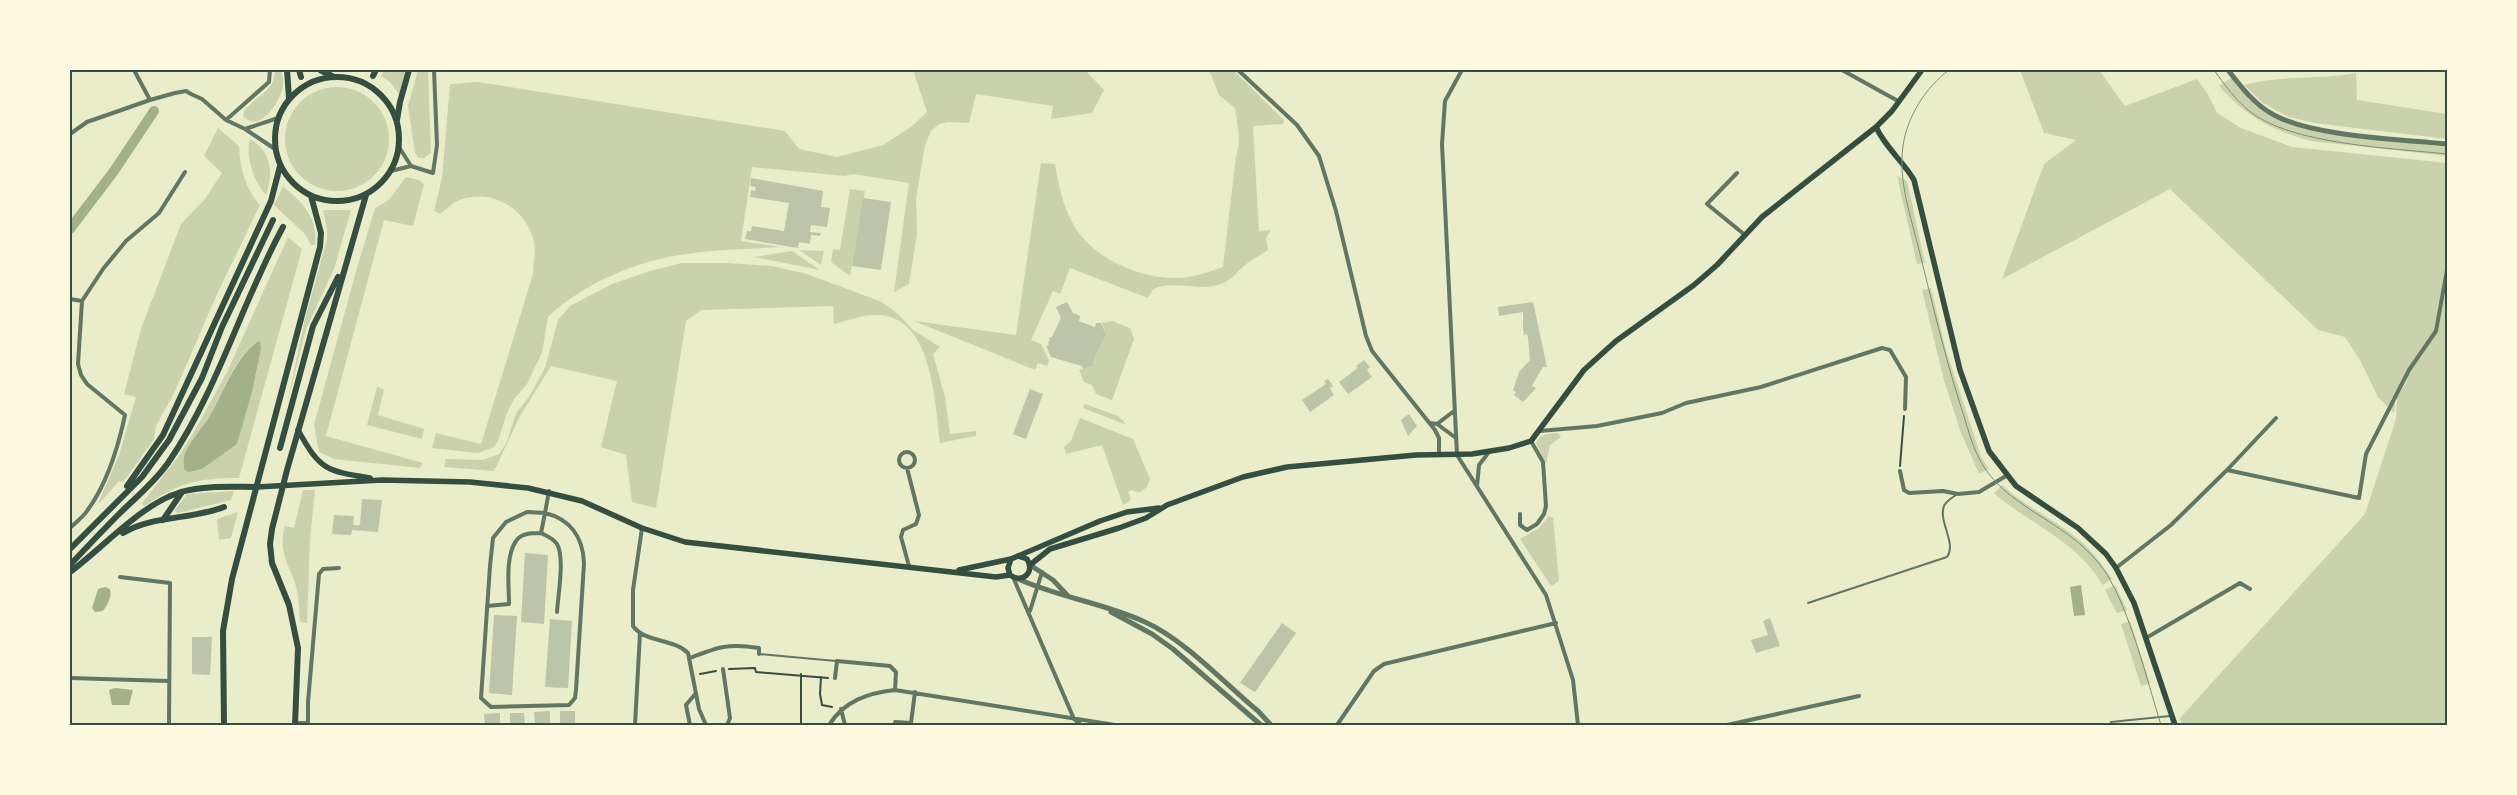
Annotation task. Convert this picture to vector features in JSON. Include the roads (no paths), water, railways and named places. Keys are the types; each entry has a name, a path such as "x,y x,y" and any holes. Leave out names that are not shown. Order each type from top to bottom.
{"main road":[{"path":"287,70 290,80 290,98"},
{"path":"299,70 301,78"},
{"path":"320,70 336,77 353,79 373,88 388,104 397,124"},
{"path":"347,70 336,77 307,84 290,98 278,118 274,134 275,149 280,166 293,184 311,196 338,202 366,195 375,189 391,171 399,147 397,124 400,102 409,70"},
{"path":"1030,565 1050,549 1146,518 1161,508 1243,477 1287,467 1416,455 1457,455 1490,452 1531,441 1584,370 1616,341 1694,285 1717,265 1762,218 1876,127 1922,70"},
{"path":"1876,127 1882,139 1914,180 1960,370 1988,451 2006,476 2030,498 2078,528 2106,554 2116,568 2126,585 2146,638 2175,725"},
{"path":"118,499 163,434 271,201 280,166"},
{"path":"295,724 298,648 293,619 271,554 272,529 298,430 366,195"},
{"path":"224,725 223,631 232,579 320,247 322,233 311,196"},
{"path":"70,549 142,477 169,440 202,378 222,328 273,220"},
{"path":"70,564 146,488 166,465 183,439 209,393 266,258 283,227"},
{"path":"280,448 313,326 345,264"},
{"path":"298,430 316,460 329,470 382,480"},
{"path":"70,572 135,519 165,499 182,491 200,488 282,488 382,480 470,482 549,491 582,501 642,528 685,542 719,547 996,576 1025,577 1030,572 1030,565 1027,559 1014,558"},
{"path":"163,520 182,491"},
{"path":"107,543 144,523 194,516 224,507"},
{"path":"955,571 1014,558 1100,520 1126,512 1161,508"},
{"path":"1013,576 1008,565 1014,558"}],"street":[{"path":"134,70 150,100"},
{"path":"226,120 269,82 270,70"},
{"path":"391,171 411,166 433,173 437,145 434,70"},
{"path":"1238,70 1297,125 1319,156 1336,211 1366,336 1372,351 1430,423 1439,438 1439,455"},
{"path":"1462,70 1445,101 1442,144 1457,455 1546,595 1572,680 1578,725"},
{"path":"1842,70 1898,102"},
{"path":"2228,70 2246,92 2262,107 2290,122 2330,131 2447,144"},
{"path":"70,134 87,122 150,100 186,91 202,100 226,120 245,128 275,149"},
{"path":"245,128 278,118"},
{"path":"399,147 411,166"},
{"path":"70,528 87,512 101,486 120,438 125,416 87,384 81,375 78,364 82,301 103,268 126,241 159,213 185,172"},
{"path":"1737,173 1707,204 1746,235"},
{"path":"2227,470 2358,498 2366,454 2409,370 2436,331 2447,270"},
{"path":"70,299 82,301"},
{"path":"1540,431 1597,426 1662,413 1686,403 1761,387 1882,348 1890,350 1906,377 1904,409"},
{"path":"1437,424 1454,411"},
{"path":"2116,568 2171,525 2276,418"},
{"path":"1430,423 1437,424 1456,438"},
{"path":"1520,514 1520,525 1527,530 1537,524 1544,514 1546,506 1543,462 1531,441"},
{"path":"906,452 912,454 915,460 913,465 907,468 901,467 898,459 901,454 906,452"},
{"path":"1477,486 1479,465 1490,452"},
{"path":"907,468 919,515 916,524 903,530 901,537 909,566"},
{"path":"1900,471 1904,490 1908,493 1943,490 1958,494 1979,492 2006,476"},
{"path":"541,533 549,491"},
{"path":"527,512 545,513 556,516 567,523 579,537 584,549 575,698 569,704 491,707 481,698 494,538 506,522 527,512"},
{"path":"642,528 637,552 632,606 633,626 640,633 681,646 690,658 699,709 706,725"},
{"path":"487,606 509,604 511,556 516,540 526,534 541,533 552,538 558,546 561,558 557,612"},
{"path":"1030,565 1042,572 1069,596"},
{"path":"295,724 308,724 312,634 319,574 323,569 339,568"},
{"path":"1030,611 1042,572"},
{"path":"1013,576 1038,588 1069,596 1139,620 1170,636 1258,711 1271,725"},
{"path":"1013,576 1030,611 1074,718 1081,725"},
{"path":"120,578 170,583 169,725"},
{"path":"2146,638 2240,583 2250,589"},
{"path":"1107,610 1152,634 1173,649 1261,725"},
{"path":"1337,725 1374,671 1384,664 1556,623"},
{"path":"635,725 640,633"},
{"path":"690,658 720,646 741,645 759,648 759,654"},
{"path":"835,678 837,661 892,667 896,672 895,690"},
{"path":"723,669 730,718 727,725"},
{"path":"70,678 168,681"},
{"path":"829,725 841,709 858,699 895,690 1115,725"},
{"path":"895,722 911,723 915,692"},
{"path":"690,725 686,705 696,693"},
{"path":"1727,725 1859,696"},
{"path":"841,709 845,725"},
{"path":"1072,725 1074,718"}],"lane":[{"path":"1808,603 1947,557 1949,550 1944,509 1948,502 1958,494"},
{"path":"759,654 837,661"},
{"path":"2110,725 2111,722 2172,716"}],"waterway":[{"path":"70,229 114,171 154,111"}],"tram line":[{"path":"1949,70 1925,94 1908,124 1903,146 1902,172 1909,212 1938,327 1970,436 1980,460 1996,482 2011,496 2061,529 2077,542 2106,573 2123,606 2161,725"},
{"path":"2214,70 2234,96 2248,110 2266,122 2289,131 2343,143 2447,154"}]}
